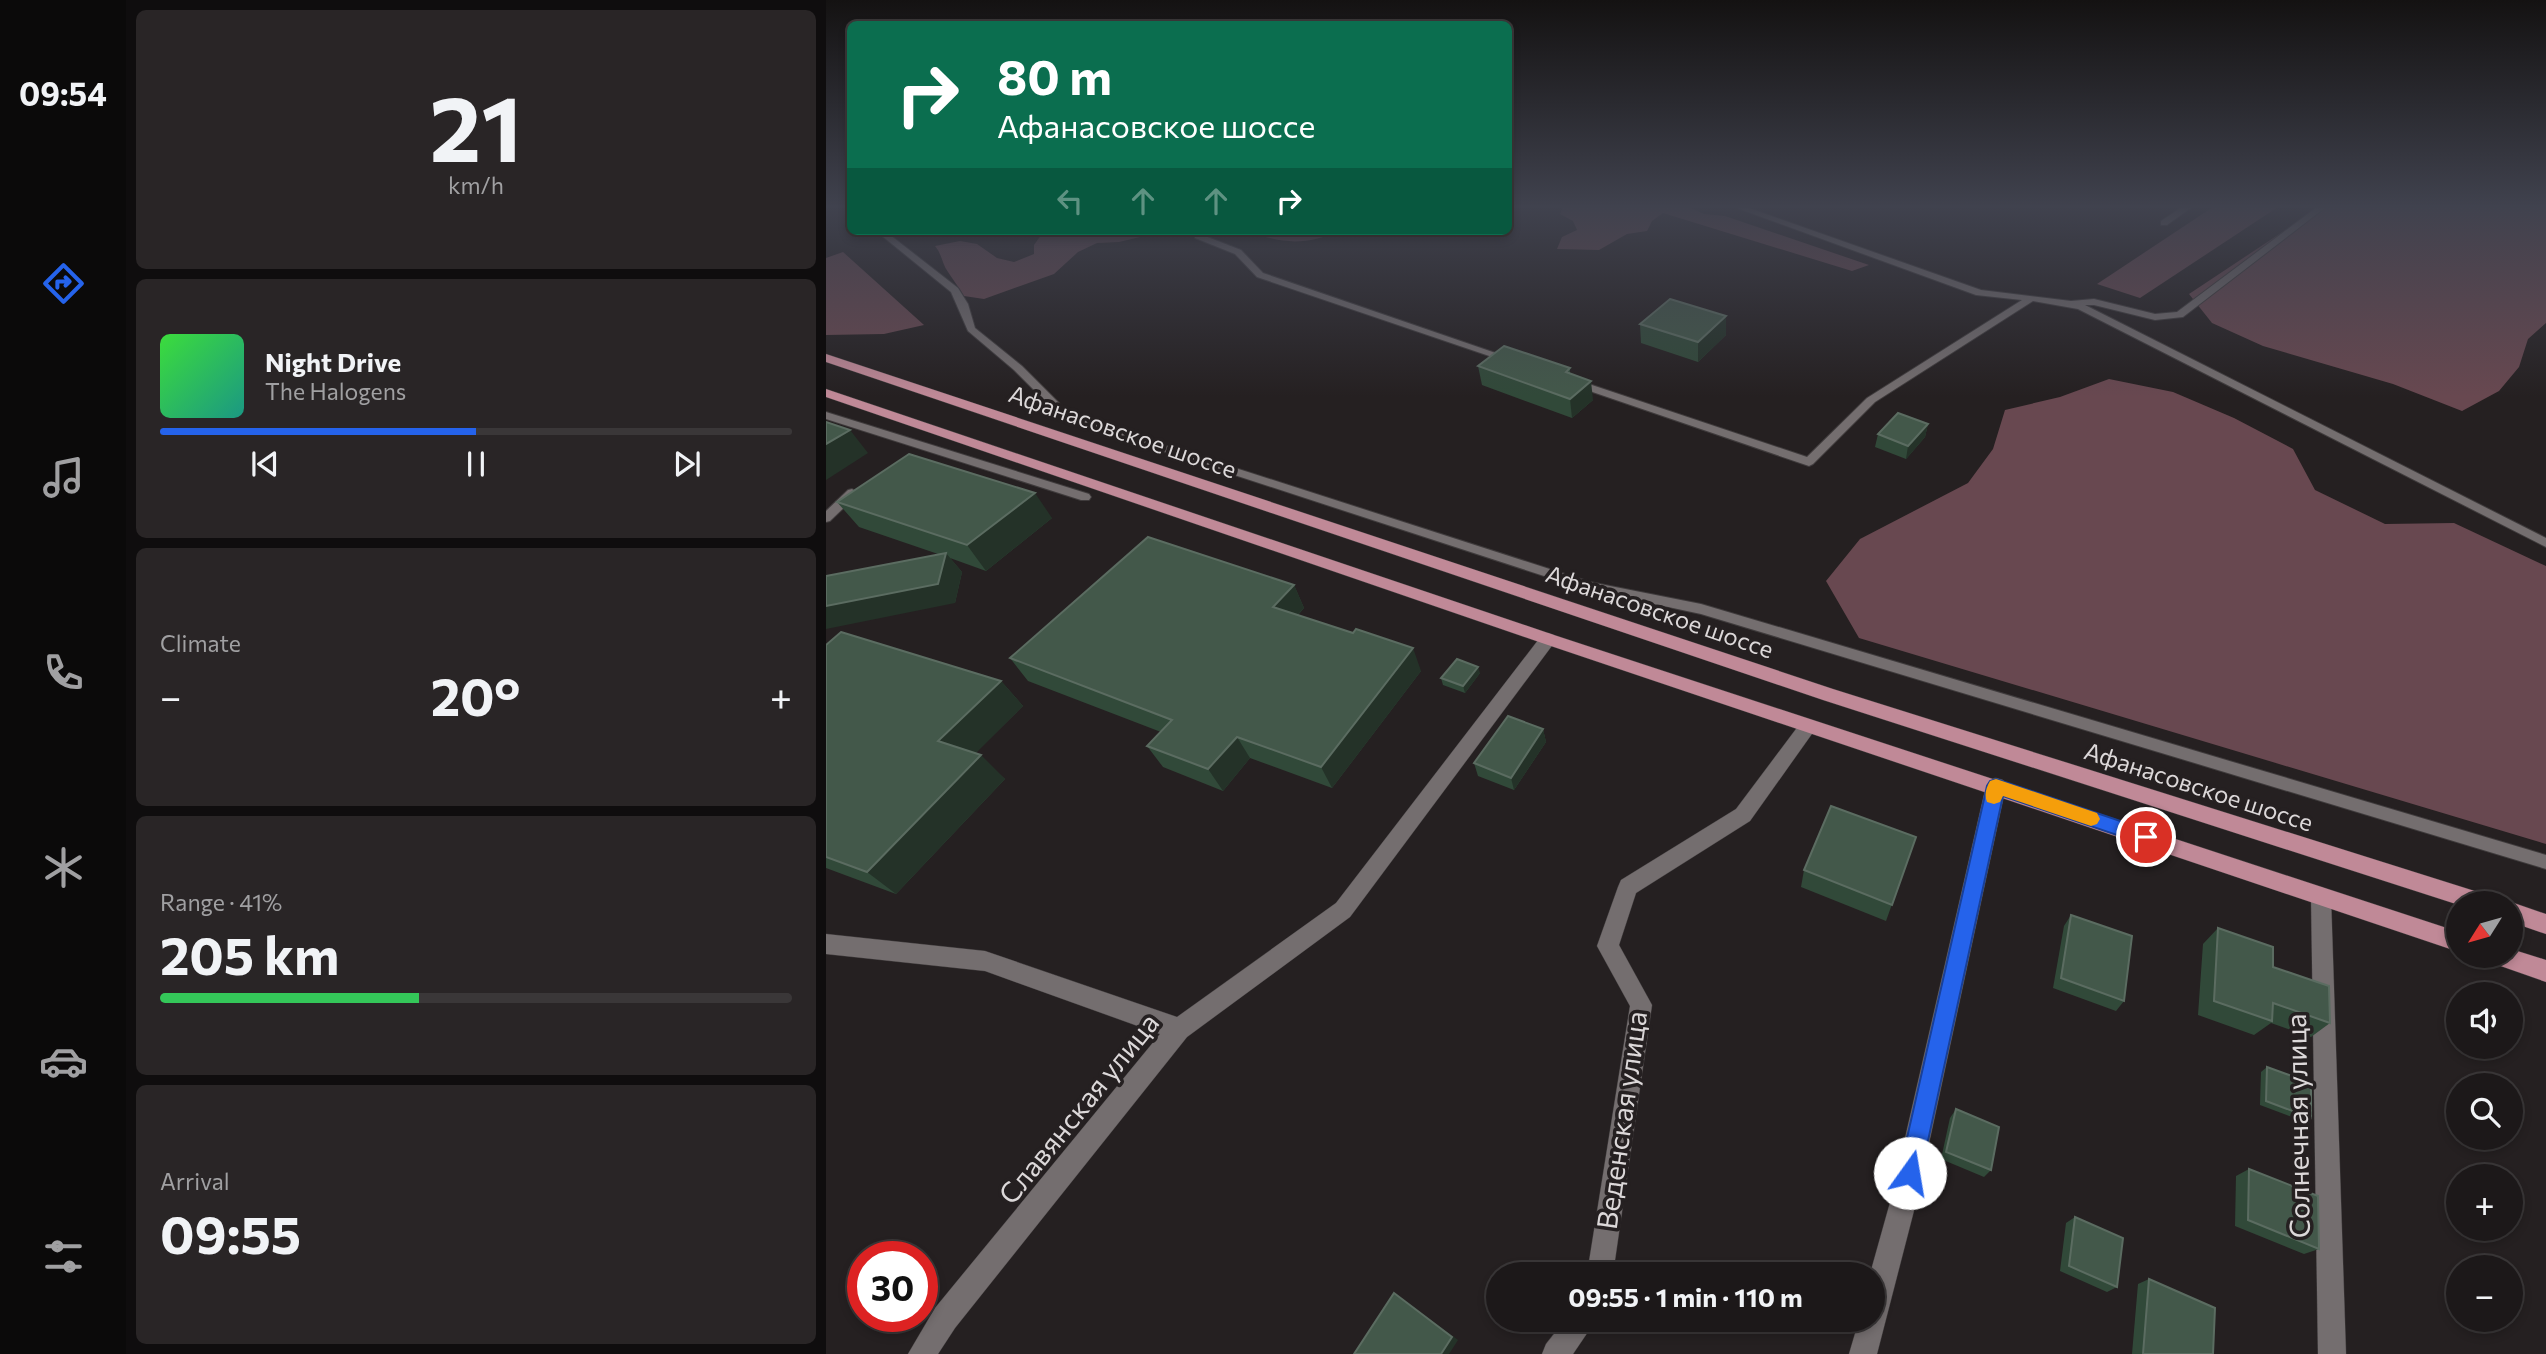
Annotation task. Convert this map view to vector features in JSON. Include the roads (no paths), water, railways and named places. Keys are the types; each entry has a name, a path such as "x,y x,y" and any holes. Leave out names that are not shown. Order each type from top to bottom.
{"main road":[{"name":"Афанасовское шоссе","path":"826,358 1829,695 2446,892"},
{"path":"826,393 1548,639 2446,938"},
{"path":"2524,916 2546,923"},
{"path":"2524,964 2546,971"}],"street":[{"name":"Славянская улица","path":"922,1354 946,1318 1179,1029 1343,911 1548,639"},
{"name":"Веденская улица","path":"1602,1262 1641,1005 1608,946 1628,887 1743,815 1808,726"},
{"path":"1885,1270 1904,1199 1996,786"},
{"name":"Солнечная улица","path":"2321,897 2332,1354"},
{"path":"830,951 985,961 1179,1029"},
{"path":"1556,1354 1573,1332"},
{"path":"1863,1354 1868,1332"}],"lane":[{"path":"930,270 955,290 971,329 1073,419 1589,586 1701,609 2183,751 2546,862"},
{"path":"1255,270 1260,275 1521,364"},
{"path":"1915,270 1979,293 2057,299 2072,304 2546,543"},
{"path":"2072,304 2094,302 2155,317 2180,315 2239,270"},
{"path":"1561,377 1809,462 1871,400 2032,298"},
{"path":"826,415 921,450 1085,497"},
{"path":"921,450 945,435"},
{"path":"826,518 864,485"}]}
